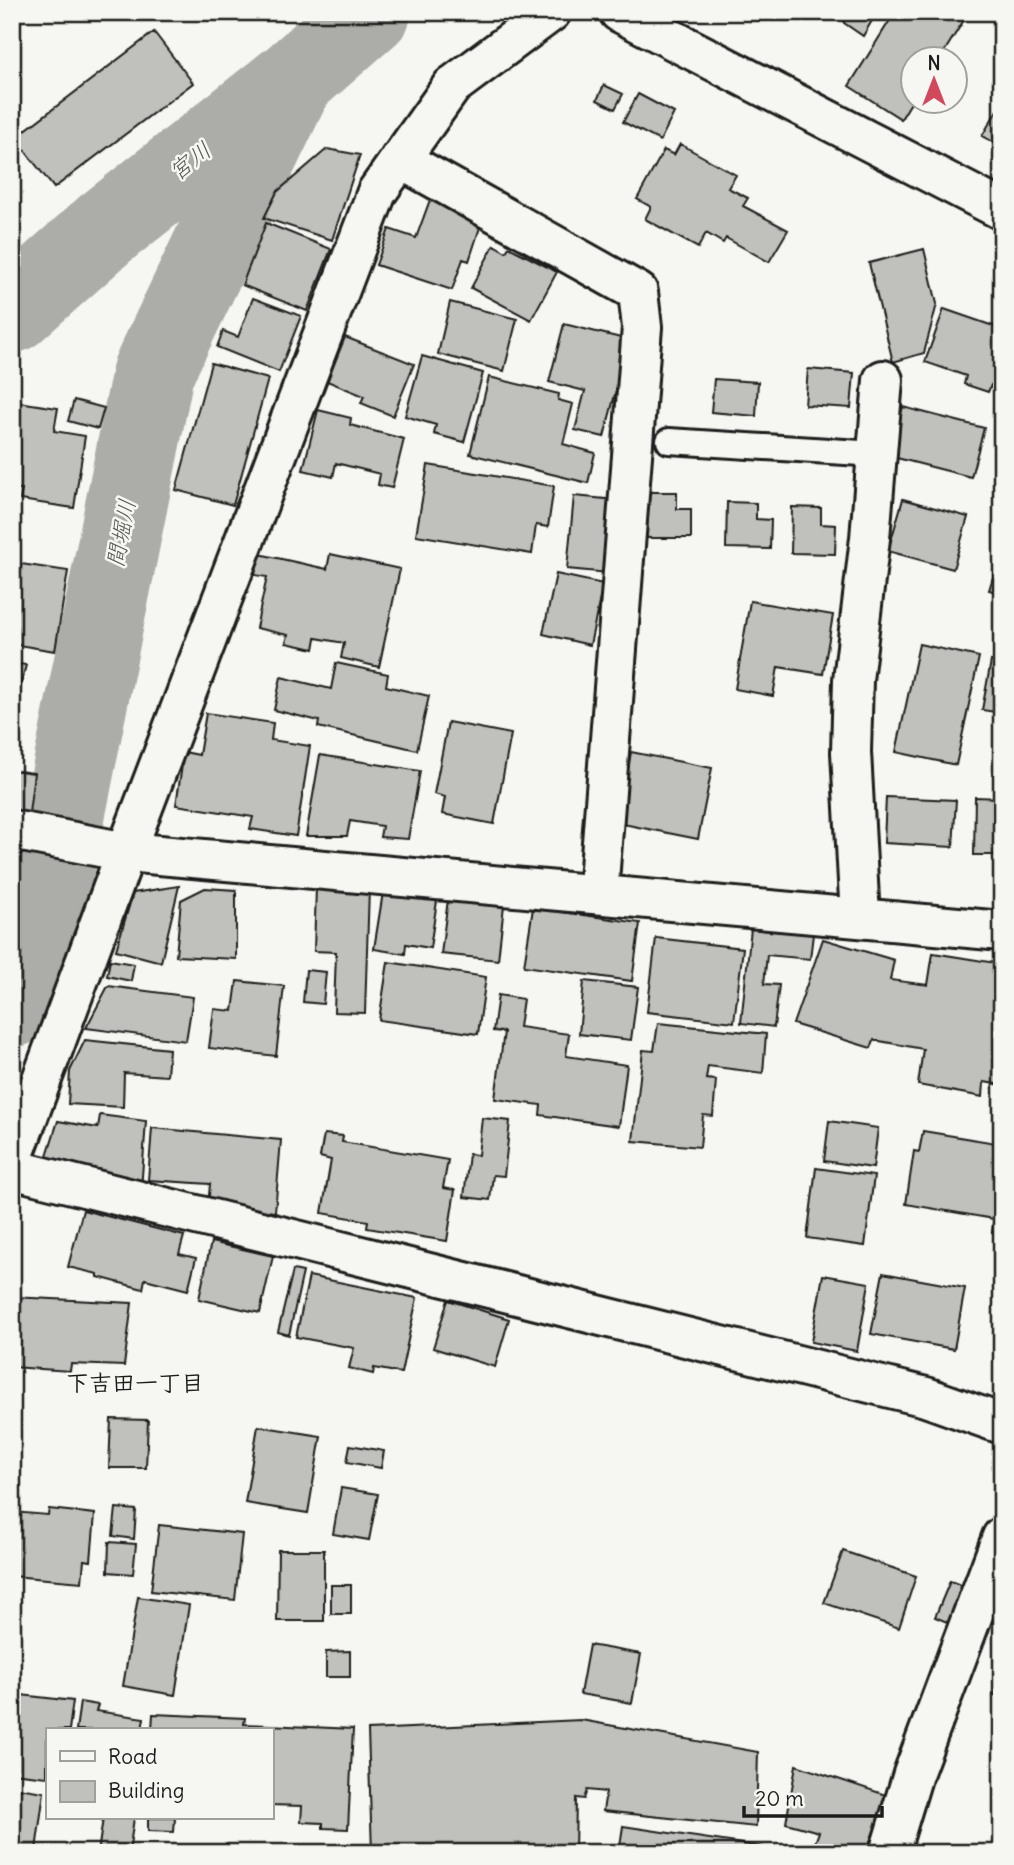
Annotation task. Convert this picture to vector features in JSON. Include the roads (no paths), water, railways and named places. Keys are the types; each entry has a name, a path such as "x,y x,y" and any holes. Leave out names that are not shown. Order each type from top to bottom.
{"street":[{"path":"12,1160 111,849 377,192 452,86 551,12"},
{"path":"619,12 1002,210"},
{"path":"400,159 638,292 642,327 598,894"},
{"path":"860,918 851,752 853,681 870,538 883,380"},
{"path":"25,832 111,849 1002,930"},
{"path":"12,1169 926,1396 1002,1424"},
{"path":"889,1853 913,1774 1002,1536"}],"lane":[{"path":"669,440 877,453"}],"waterway":[{"name":"宮川","path":"12,312 105,229 293,80 370,12"},
{"name":"間堀川","path":"12,1007 45,911 153,372 293,80"}],"district":[{"name":"下吉田一丁目","path":"135,1383"}]}
